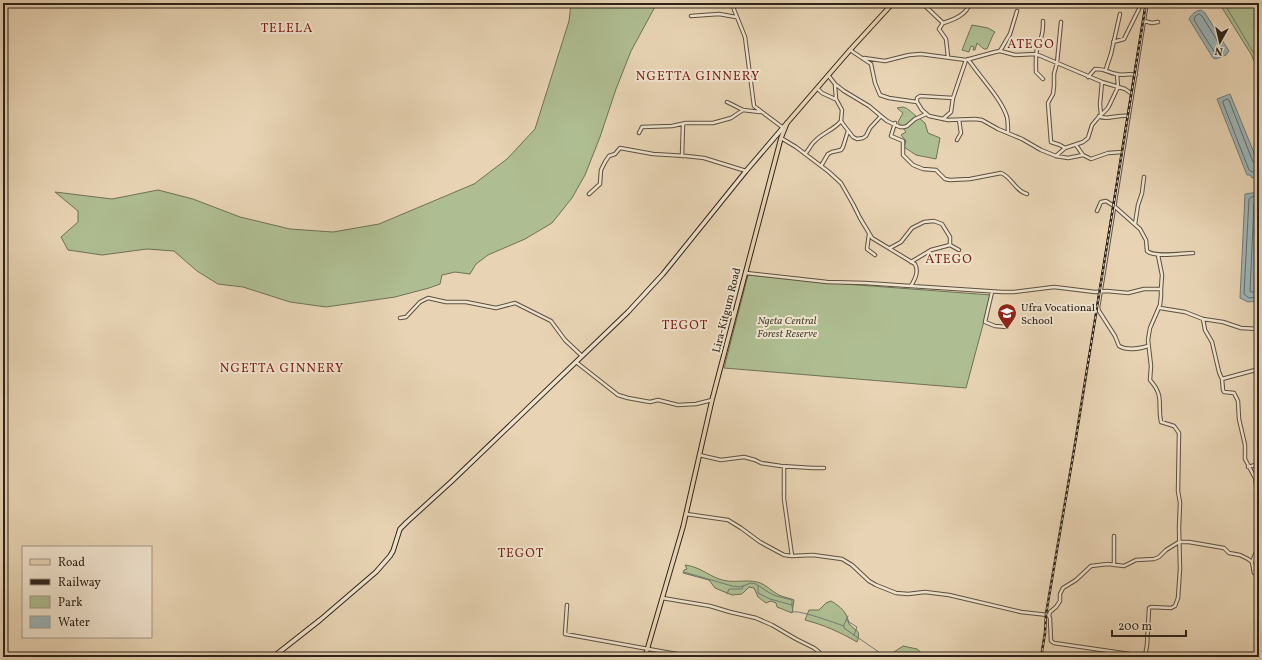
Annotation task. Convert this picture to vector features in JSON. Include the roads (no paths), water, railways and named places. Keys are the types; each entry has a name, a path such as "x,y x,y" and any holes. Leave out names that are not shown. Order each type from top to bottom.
{"main road":[{"name":"Lira-Kitgum Road","path":"645,657 686,514 712,400 781,138 787,122 828,74 893,3"},
{"path":"273,657 332,610 376,572 393,551 400,529 628,312 663,274 787,122"}],"street":[{"path":"922,3 943,23"},
{"path":"948,57 946,39 939,29 943,23 953,20 966,11 969,8 970,3"},
{"path":"733,7 745,37 754,103 756,108 782,127"},
{"path":"1146,8 1100,291 1099,311 1115,336 1119,346 1130,350 1148,346"},
{"path":"1113,42 1124,39 1139,9"},
{"path":"1000,51 1010,34 1017,12"},
{"path":"691,16 719,14 736,17"},
{"path":"1106,69 1120,14"},
{"path":"1042,21 1042,36 1037,46 1036,54 1036,72 1043,79"},
{"path":"1144,21 1152,23 1158,22"},
{"path":"1061,22 1057,63 1054,74 1054,86 1048,103 1048,108 1051,142 1065,148"},
{"path":"850,50 871,64 875,83 880,95 892,99 911,100 917,102 926,114 943,119 982,120 1056,156 1068,158 1082,155"},
{"path":"864,58 885,61 909,55 921,54 967,59 1000,51 1015,55 1036,54 1073,69 1088,77 1125,88 1132,95"},
{"path":"943,119 951,112 953,98 967,59"},
{"path":"967,59 1004,109 1008,119 1008,133"},
{"path":"1088,77 1095,69 1106,69 1117,74 1136,75"},
{"path":"828,74 835,84 869,106 887,121 904,127 926,114"},
{"path":"1056,156 1065,148 1083,142 1088,138 1092,126 1100,115 1107,109 1118,87 1117,74"},
{"path":"1100,115 1102,82"},
{"path":"835,84 836,99 842,110 842,124 857,139 866,136 870,128 881,116"},
{"path":"817,88 822,93 836,99"},
{"path":"917,102 917,98 920,96 953,98"},
{"path":"727,102 743,110 762,112"},
{"path":"639,133 642,127 670,126 686,123 713,123 731,118 743,110"},
{"path":"1100,115 1105,118 1119,115 1129,116"},
{"path":"958,140 961,133 959,120"},
{"path":"805,154 815,141 842,121"},
{"path":"682,156 683,124"},
{"path":"895,124 891,136 903,141 903,155 913,165 923,169 936,170 945,179 950,180 970,179 1001,173 1012,181 1018,190 1027,194"},
{"path":"821,166 828,154 841,150 848,131"},
{"path":"781,138 830,172 841,183 872,238 915,264 917,271 911,286"},
{"path":"1076,145 1082,155 1091,159 1106,153 1123,152"},
{"path":"589,194 600,184 601,170 609,156 615,154 620,148 653,154 704,158 746,171"},
{"path":"1135,224 1144,177"},
{"path":"1097,211 1099,203 1103,201 1114,206 1135,224 1144,236 1148,252 1158,255 1193,254"},
{"path":"890,248 901,242 912,228 928,220 942,224 950,237 950,245"},
{"path":"870,233 867,249 875,255"},
{"path":"911,262 931,250 950,245 959,250"},
{"path":"1145,656 1149,608 1171,608 1175,606 1177,601 1179,578 1179,433 1174,426 1161,422 1159,393 1155,385 1150,380 1151,366 1148,340 1150,328 1160,308 1161,296 1162,275 1158,255"},
{"path":"745,272 827,282 865,283 992,292 1014,292 1054,287 1090,292 1128,292 1144,289 1161,289"},
{"path":"992,292 985,322 995,326 1007,327"},
{"path":"400,318 406,317 420,302 428,298 446,302 466,302 496,308 515,303 551,321 565,340 583,356"},
{"path":"1160,308 1185,312 1203,319 1223,322 1244,328 1259,329"},
{"path":"1203,319 1205,330 1212,342 1218,372 1222,379 1223,391 1234,393 1238,401 1239,419 1245,445 1245,459 1255,478 1259,503"},
{"path":"576,362 618,395 628,398 650,402 658,400 678,405 696,404 712,400"},
{"path":"1222,379 1259,369"},
{"path":"699,455 721,460 744,457 762,463 784,466 824,468"},
{"path":"1248,467 1259,464"},
{"path":"784,466 784,499 792,556"},
{"path":"686,514 728,520 760,542 781,554 792,556 809,555 840,559 852,565 869,581 896,593 908,594 925,592 949,595 1021,612 1049,616"},
{"path":"1259,534 1256,539 1258,547 1252,562 1254,573 1259,574"},
{"path":"1114,536 1114,565"},
{"path":"1150,657 1052,642 1050,638 1051,621 1049,616 1050,612 1056,608 1060,601 1063,588 1076,580 1091,566 1124,566 1136,560 1154,559 1179,542 1224,548 1229,553 1240,555 1252,562"},
{"path":"662,598 710,606 756,618 814,648 822,657"},
{"path":"567,605 565,634 628,645 647,650 693,657"}],"water":[{"path":"1201,10 1205,13 1229,51 1226,55 1216,59 1213,58 1189,19 1194,13"},
{"path":"1230,94 1259,165 1259,172 1257,173 1258,176 1252,178 1250,175 1247,175 1217,99"},
{"path":"1259,192 1259,301 1248,302 1240,298 1245,194"}],"waterway":[{"path":"1224,3 1259,62"},
{"path":"684,572 732,586 740,587 751,583 756,584 776,596 792,600 792,605"},
{"path":"727,594 729,589 742,589 743,586"},
{"path":"758,586 758,593 770,599 792,605 793,612 810,615 844,626 844,628 886,657"},
{"path":"844,625 848,616"},
{"path":"846,620 857,627 854,635"}],"railway":[{"path":"1041,657 1045,633 1046,614 1146,3"}],"place":[{"name":"Ufra Vocational School","path":"1007,330"}],"district":[{"name":"TELELA","path":"287,27"},
{"name":"ATEGO","path":"1031,43"},
{"name":"NGETTA GINNERY","path":"698,75"},
{"name":"ATEGO","path":"949,258"},
{"name":"TEGOT","path":"685,324"},
{"name":"NGETTA GINNERY","path":"282,367"},
{"name":"TEGOT","path":"521,552"}],"park label":[{"name":"Ngeta Central Forest Reserve","path":"787,326"}]}
